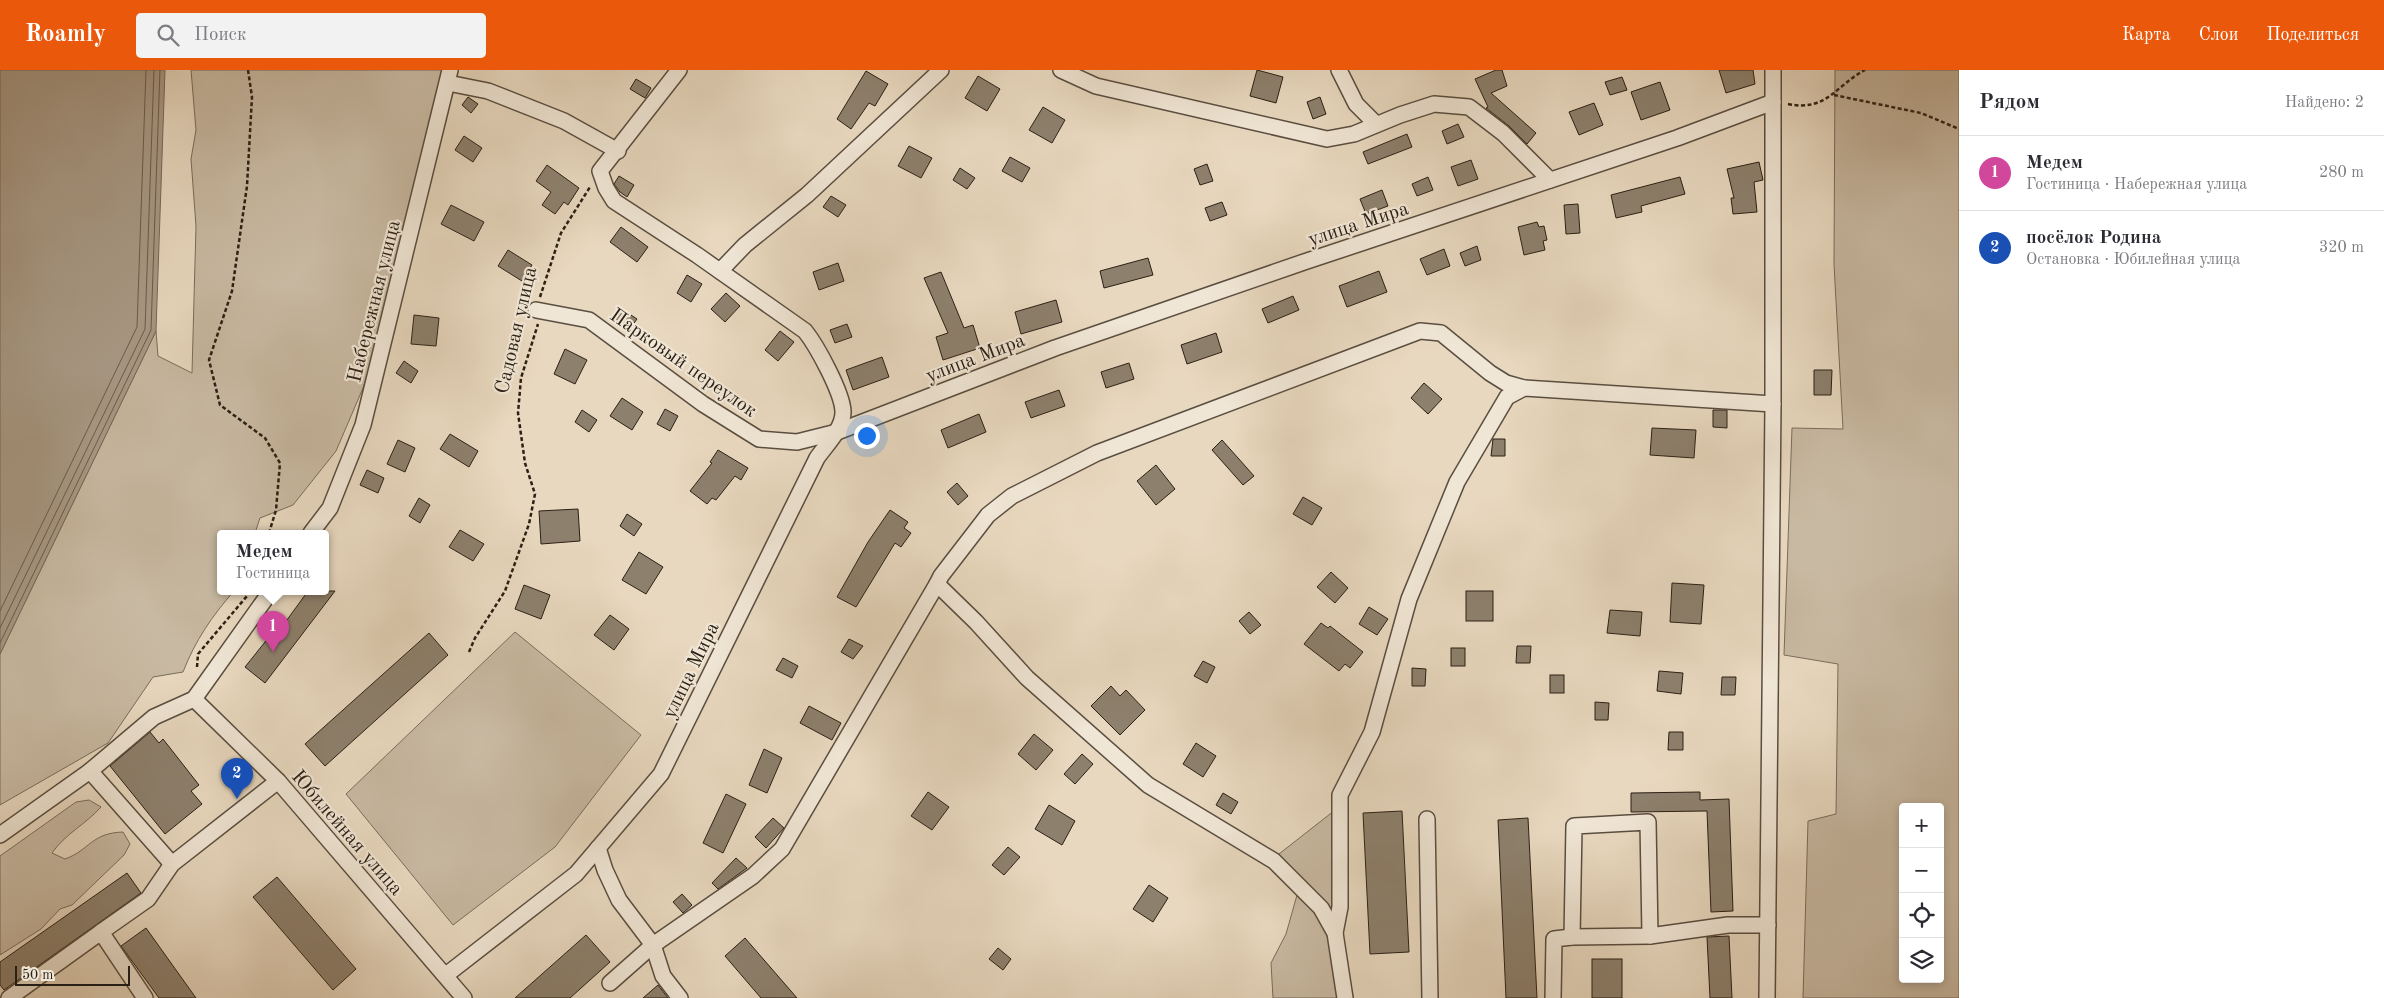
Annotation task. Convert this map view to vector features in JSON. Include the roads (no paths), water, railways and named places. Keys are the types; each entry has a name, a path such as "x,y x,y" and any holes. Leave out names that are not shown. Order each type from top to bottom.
{"street":[{"path":"679,70 618,151 600,171 606,188 614,201 789,318 804,331 816,346 843,412 837,432"},
{"path":"720,271 745,245 807,196 941,70"},
{"path":"1061,70 1096,86 1226,114 1327,139 1354,134 1376,124 1434,104 1469,107 1503,133 1550,180"},
{"path":"1338,70 1356,104 1376,124"},
{"path":"1767,998 1773,404 1773,70"},
{"path":"449,76 564,121 618,151"},
{"name":"Набережная улица","path":"314,530 330,508 363,425 449,76"},
{"name":"улица Мира","path":"446,975 576,874 661,774 817,458 837,432 1055,348 1307,261 1677,138 1773,102"},
{"name":"Парковый переулок","path":"536,310 589,320 703,404 759,439 797,442 837,432"},
{"path":"610,983 654,945 753,876 782,849 937,584 988,515 1012,496 1097,453 1420,331 1441,333 1490,373 1506,383 1524,388 1773,404"},
{"path":"1345,998 1335,933 1340,908 1340,794 1372,732 1408,599 1457,482 1507,397 1524,388"},
{"path":"937,584 976,622 1027,678 1148,785 1274,861 1321,908 1335,933"},
{"path":"0,835 90,771 154,717 194,698 268,595"},
{"name":"Юбилейная улица","path":"194,698 278,781 464,998"},
{"path":"90,771 172,864"},
{"path":"10,998 148,899 172,864 278,781"},
{"path":"1427,819 1430,998"},
{"path":"1572,937 1574,826 1648,822 1650,936"},
{"path":"598,848 605,870 619,900 654,945 663,976 680,998"},
{"path":"1553,998 1554,939 1650,936 1728,925 1768,925"},
{"path":"101,932 144,998"}],"water":[{"path":"0,70 165,70 156,331 0,654"}],"place":[{"name":"Медем","path":"273,652"},
{"name":"посёлок Родина","path":"237,799"}]}
